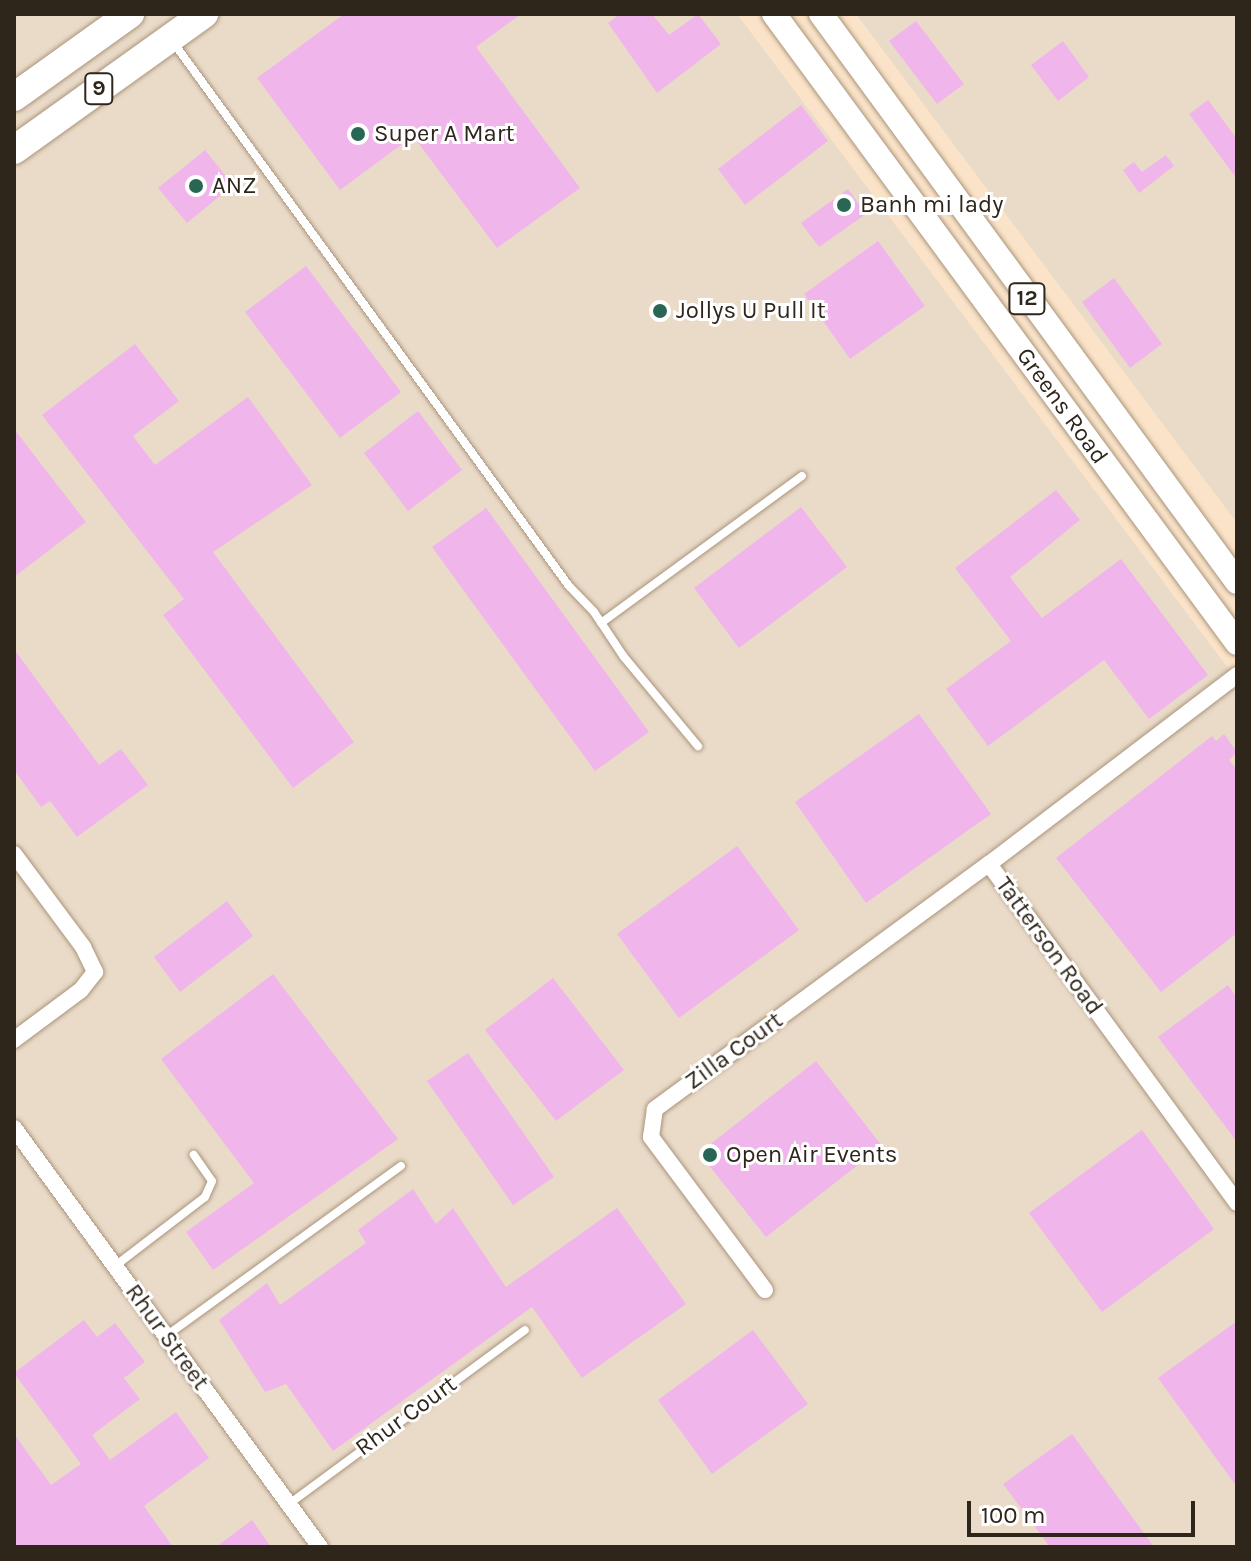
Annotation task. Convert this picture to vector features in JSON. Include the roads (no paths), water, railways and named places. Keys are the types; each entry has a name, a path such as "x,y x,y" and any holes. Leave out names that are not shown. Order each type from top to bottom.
{"highway":[{"name":"9","path":"14,97 130,14"},
{"name":"9","path":"14,150 183,24"}],"main road":[{"name":"Greens Road","path":"774,14 1237,643"},
{"name":"Greens Road","path":"821,14 1237,582"},
{"path":"820,76 851,55"}],"street":[{"name":"Tatterson Road","path":"1237,675 989,864 1237,1203"},
{"path":"14,854 83,947 95,972 81,990 14,1040"},
{"name":"Zilla Court","path":"765,1290 651,1137 655,1109 989,864"},
{"name":"Rhur Street","path":"14,1128 320,1547"}],"lane":[{"path":"183,24 569,586 698,746"},
{"path":"601,623 802,476"},
{"path":"115,1266 205,1197 212,1181 194,1155"},
{"path":"166,1336 401,1166"},
{"name":"Rhur Court","path":"289,1505 525,1330"}],"place":[{"name":"Super A Mart","path":"358,134"},
{"name":"ANZ","path":"196,186"},
{"name":"Banh mi lady","path":"844,205"},
{"name":"Jollys U Pull It","path":"660,311"},
{"name":"Open Air Events","path":"710,1155"}]}
